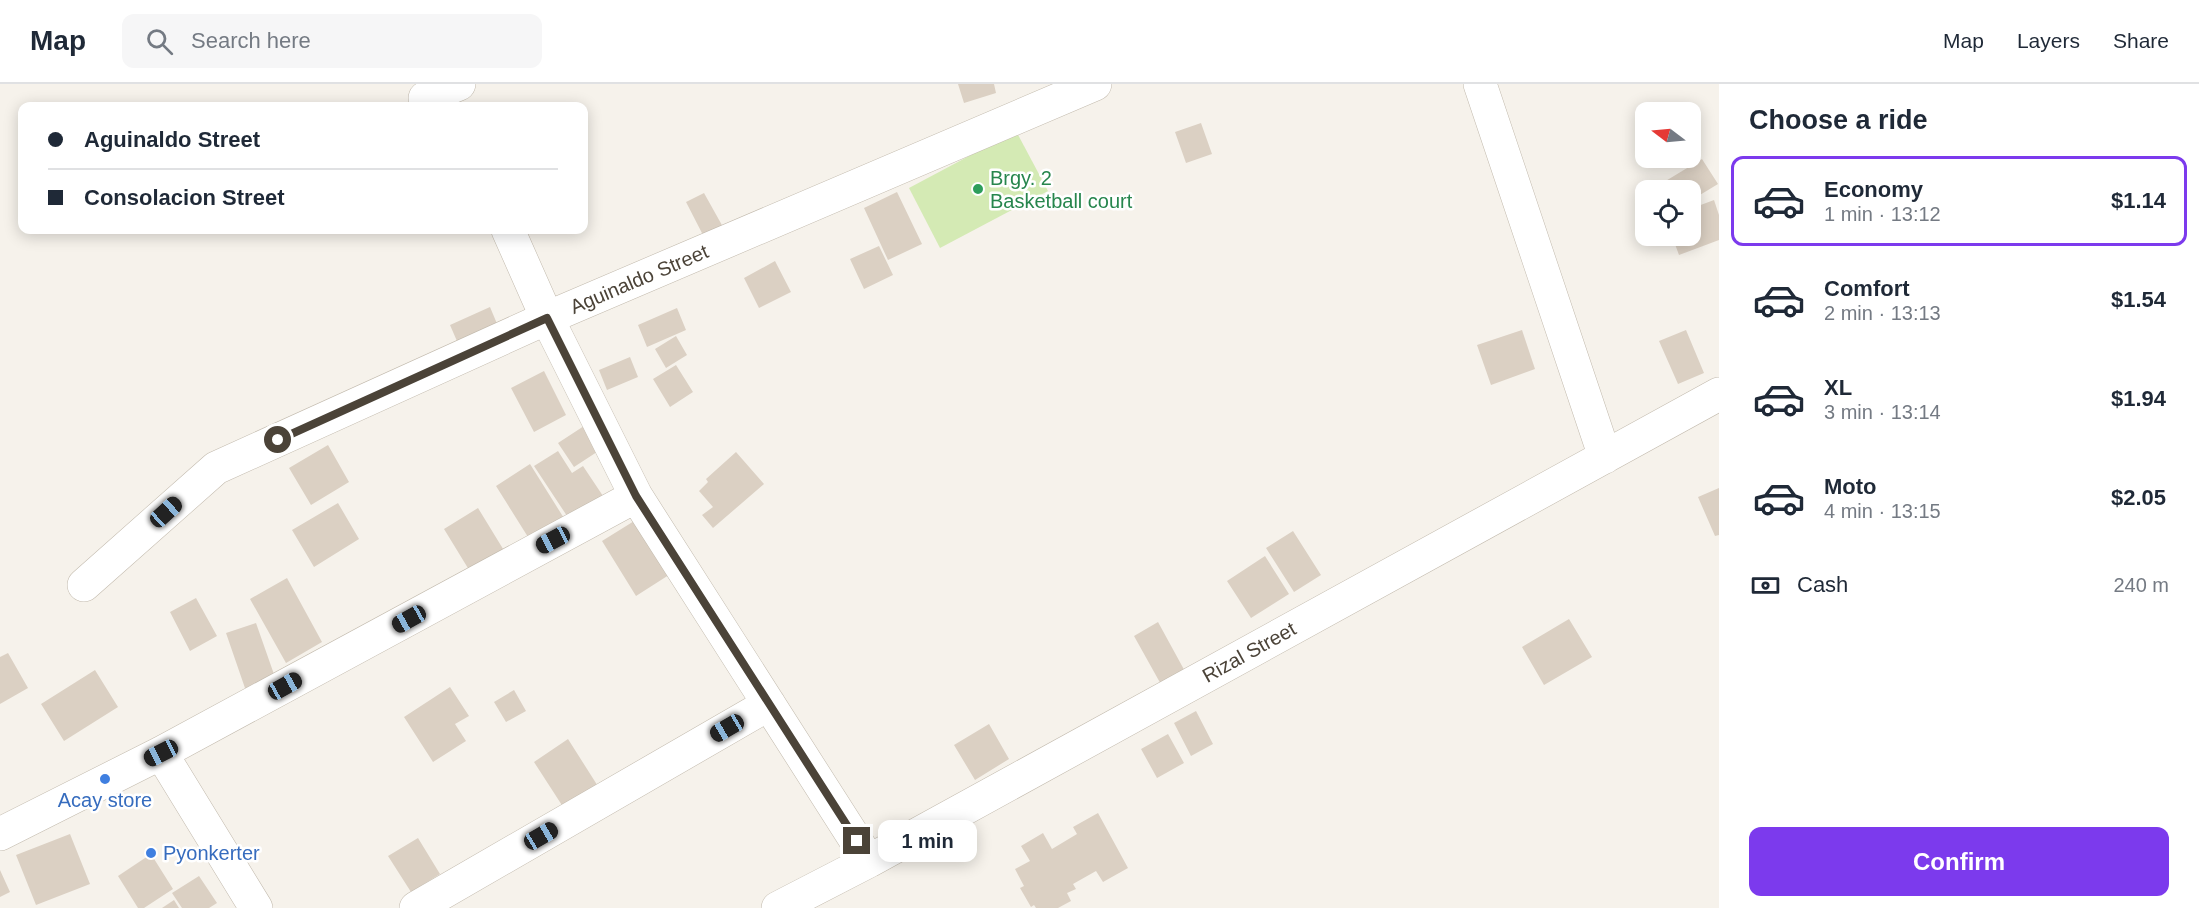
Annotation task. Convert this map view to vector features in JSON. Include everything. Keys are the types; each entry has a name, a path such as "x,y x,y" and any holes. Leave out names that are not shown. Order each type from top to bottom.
{"street":[{"path":"424,96 459,84"},
{"name":"Aguinaldo Street","path":"84,585 216,468 547,318 1095,84"},
{"path":"1480,84 1605,457"},
{"path":"510,234 547,318 636,496 869,861"},
{"name":"Rizal Street","path":"778,908 869,861 1719,394"},
{"path":"0,834 161,753 636,496"},
{"path":"417,908 769,704"},
{"path":"161,753 256,908"}],"green space":[{"name":"Brgy. 2 Basketball court","path":"1016,131 1048,191 940,248 909,188"}],"building":[{"path":"958,84 994,84 996,93 964,103"},
{"path":"1201,123 1212,154 1186,163 1175,132"},
{"path":"1701,160 1718,184 1701,194 1701,180 1667,180 1687,168 1701,168"},
{"path":"897,192 922,244 888,260 864,208"},
{"path":"704,193 723,227 704,237 686,202"},
{"path":"1714,200 1719,215 1719,240 1679,255 1676,246 1701,246 1701,205"},
{"path":"879,246 893,275 864,289 850,259"},
{"path":"775,261 791,292 759,308 744,278"},
{"path":"490,307 503,338 463,355 450,325"},
{"path":"677,308 686,330 647,347 638,325"},
{"path":"1522,330 1535,369 1491,385 1477,345"},
{"path":"1686,330 1704,373 1678,384 1659,341"},
{"path":"676,336 687,355 666,368 655,349"},
{"path":"630,357 638,377 607,390 599,370"},
{"path":"676,365 693,392 670,407 653,379"},
{"path":"544,371 566,415 534,432 511,388"},
{"path":"584,426 600,450 574,467 558,443"},
{"path":"328,445 349,482 311,505 289,468"},
{"path":"558,451 572,473 583,466 603,496 569,519 534,466"},
{"path":"736,452 764,484 713,528 702,515 713,507 699,491 708,482 706,479"},
{"path":"530,464 567,523 533,545 496,486"},
{"path":"1719,488 1719,535 1715,536 1698,497"},
{"path":"338,503 359,539 314,567 292,530"},
{"path":"478,508 508,557 474,578 444,529"},
{"path":"639,518 672,573 636,596 602,541"},
{"path":"1293,531 1321,575 1294,592 1266,548"},
{"path":"1265,556 1289,594 1251,618 1227,581"},
{"path":"287,578 322,642 286,663 250,599"},
{"path":"196,598 217,636 190,651 170,612"},
{"path":"1569,619 1592,657 1544,685 1522,647"},
{"path":"1158,622 1187,675 1163,688 1134,636"},
{"path":"256,623 276,680 246,691 226,633"},
{"path":"8,653 28,688 0,704 0,657"},
{"path":"95,670 118,707 64,741 41,704"},
{"path":"450,687 469,716 455,724 466,741 433,762 404,717"},
{"path":"514,690 526,711 506,722 494,702"},
{"path":"1196,711 1213,744 1191,756 1174,723"},
{"path":"989,724 1009,759 975,780 954,745"},
{"path":"1168,734 1184,763 1157,778 1141,749"},
{"path":"568,739 601,791 567,813 534,762"},
{"path":"1098,813 1128,868 1103,882 1096,871 1073,884 1076,889 1067,893 1071,901 1058,908 1036,908 1034,905 1031,907 1020,888 1024,886 1015,869 1030,861 1021,846 1043,833 1052,849 1077,834 1073,827"},
{"path":"70,834 90,884 36,905 16,855"},
{"path":"418,838 440,874 411,892 388,856"},
{"path":"151,854 173,889 144,908 138,908 118,876"},
{"path":"0,870 10,892 0,897"},
{"path":"199,876 217,903 209,908 182,908 172,893"},
{"path":"174,900 179,908 162,908"}],"place":[{"name":"Brgy. 2 Basketball court","path":"978,189"},
{"name":"Acay store","path":"105,779"},
{"name":"Pyonkerter","path":"151,853"}],"route":[{"path":"278,440 547,318 636,496 857,841"}]}
